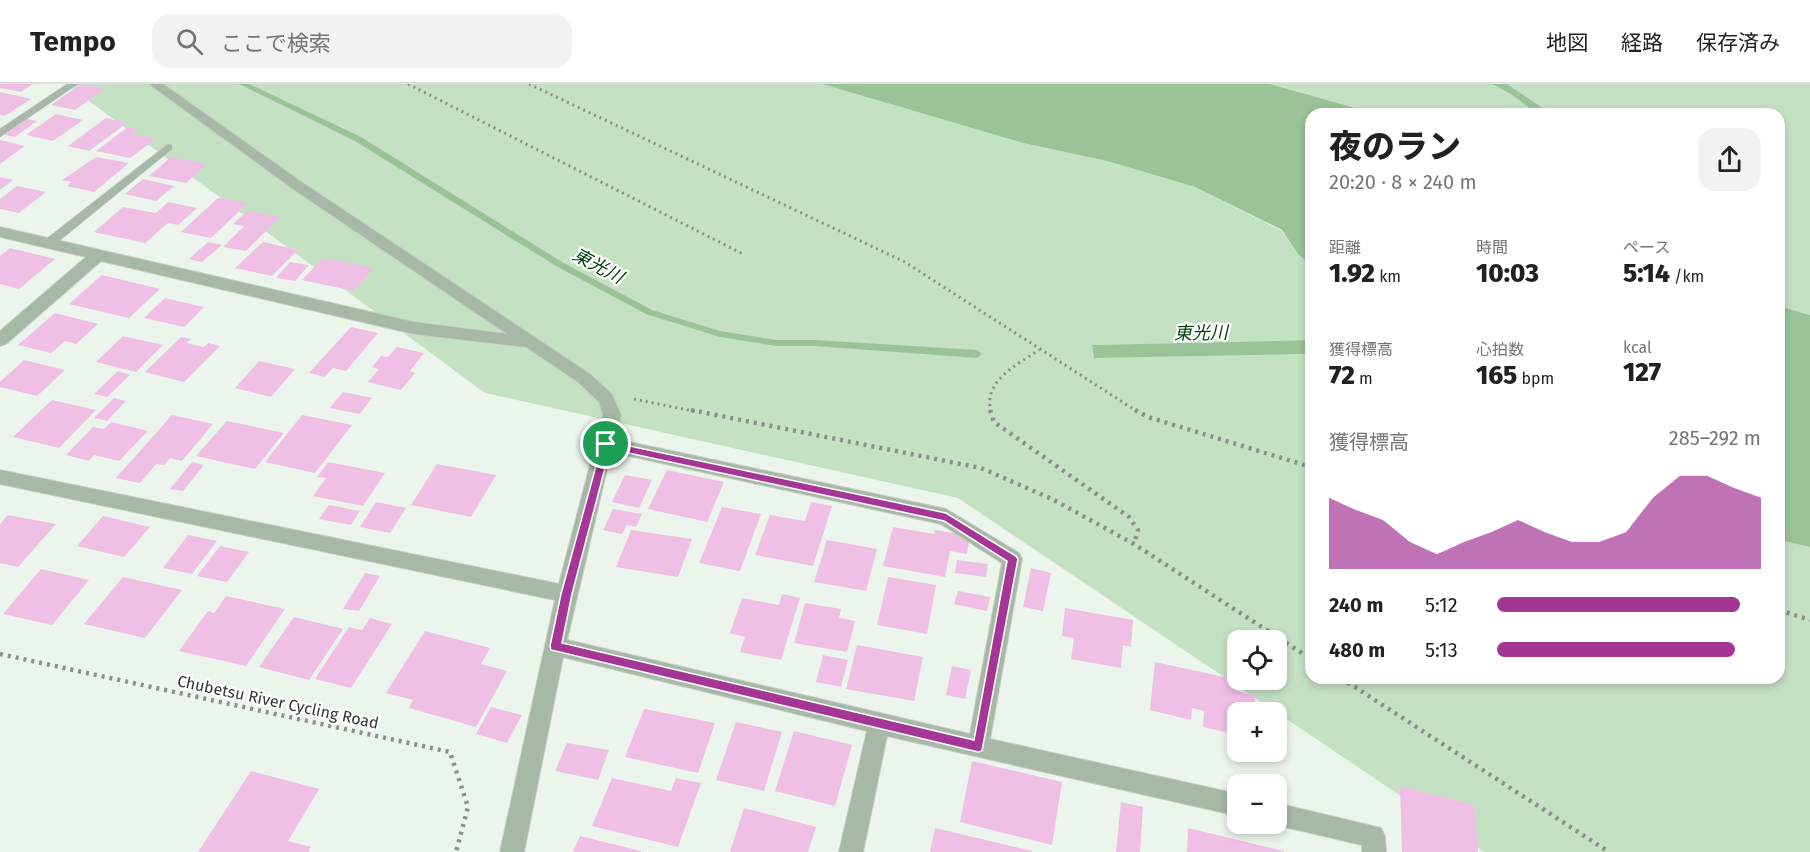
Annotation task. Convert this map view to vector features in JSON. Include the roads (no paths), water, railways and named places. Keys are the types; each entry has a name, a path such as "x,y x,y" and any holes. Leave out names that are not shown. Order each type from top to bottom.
{"street":[{"path":"155,84 298,186 584,378 606,399 612,415 606,444 566,594 512,852"},
{"path":"0,232 414,328 528,342"},
{"path":"0,340 98,255"},
{"path":"606,444 946,517 1012,559 978,747"},
{"path":"0,477 566,594"},
{"path":"555,646 879,724 1227,803"},
{"path":"851,852 879,724"},
{"path":"1287,816 1373,836 1374,852"}],"lane":[{"path":"0,134 74,84"},
{"path":"49,243 168,147"}],"waterway":[{"name":"東光川","path":"243,84 358,139 559,264 649,312 720,334 777,343 815,343 977,354"}]}
